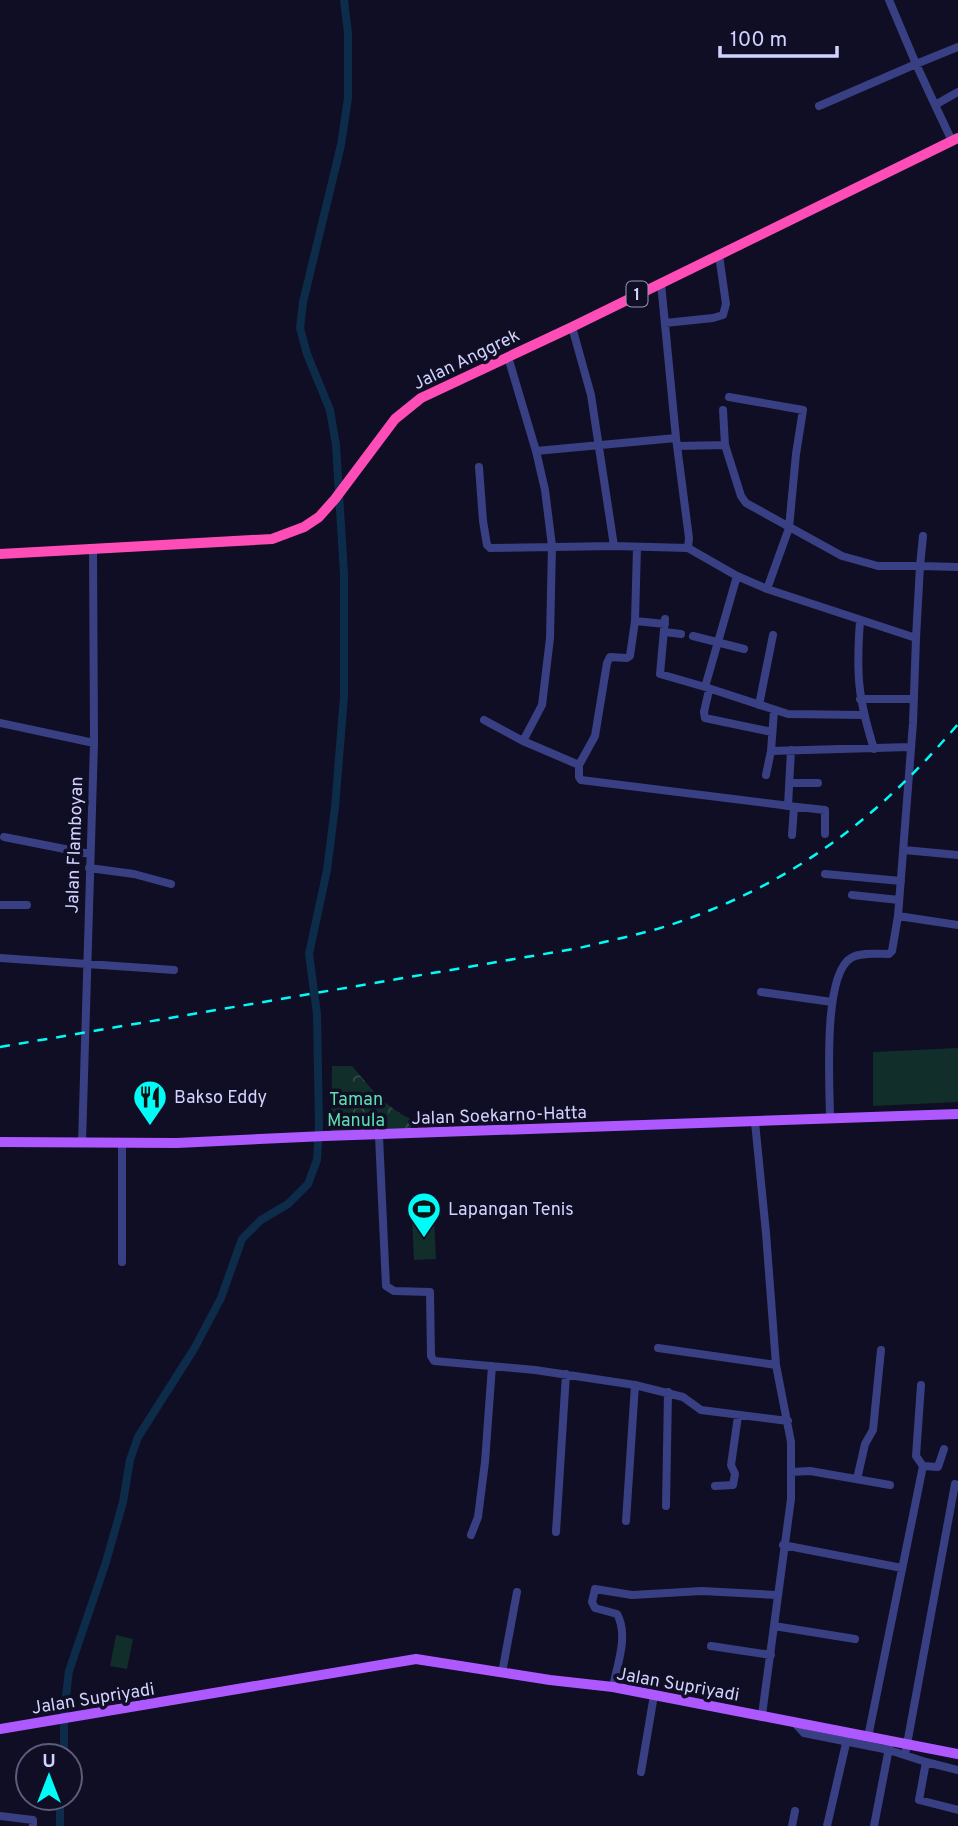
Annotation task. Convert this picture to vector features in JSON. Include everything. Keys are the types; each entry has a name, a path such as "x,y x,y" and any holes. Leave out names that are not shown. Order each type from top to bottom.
{"highway":[{"name":"Jalan Anggrek","path":"0,554 272,538 304,527 319,517 335,499 390,425 421,398 955,139"}],"main road":[{"name":"Jalan Soekarno-Hatta","path":"0,1142 225,1142 309,1136 379,1136 958,1114"},
{"name":"Jalan Supriyadi","path":"0,1729 410,1659 613,1687 762,1715"},
{"path":"762,1715 848,1736 868,1737 889,1746 907,1744 958,1754"}],"street":[{"path":"889,0 935,105 955,139"},
{"path":"819,106 958,47"},
{"path":"935,105 958,92"},
{"path":"665,323 723,315 726,304 719,255"},
{"path":"661,283 688,548"},
{"path":"572,327 591,396 614,546"},
{"path":"508,357 536,451 545,490 552,546 550,638 542,705 523,741"},
{"path":"729,397 803,410 789,528 767,589"},
{"path":"723,410 725,445 743,500 752,507 827,550 855,560 878,566 958,567"},
{"path":"536,451 676,442 725,445"},
{"path":"479,467 482,521 490,548 688,548 737,576 767,589 916,638"},
{"path":"830,1119 829,1033 832,1002 841,972 849,959 858,955 889,954 892,951 898,916 923,536"},
{"path":"637,547 635,621 629,657 610,657 607,663 595,736 579,765 581,780 825,810 825,834"},
{"name":"Jalan Flamboyan","path":"82,1143 94,743 93,549"},
{"path":"737,576 707,689 705,718 772,732"},
{"path":"635,621 665,625 681,634"},
{"path":"860,621 860,699 874,749"},
{"path":"665,625 660,674 788,714 863,715"},
{"path":"759,705 773,635"},
{"path":"693,636 744,649"},
{"path":"860,699 914,699"},
{"path":"766,775 774,711"},
{"path":"484,720 523,741 579,765"},
{"path":"0,723 94,743"},
{"path":"771,751 910,747"},
{"path":"791,750 792,835"},
{"path":"790,783 817,783"},
{"path":"4,836 90,854"},
{"path":"904,850 958,855"},
{"path":"89,868 122,872 171,884"},
{"path":"825,874 901,881"},
{"path":"852,895 899,900"},
{"path":"0,905 27,905"},
{"path":"898,916 958,925"},
{"path":"0,958 174,970"},
{"path":"761,992 832,1002"},
{"name":"Jalan Supriyadi","path":"755,1122 776,1365 791,1442 791,1499 762,1715"},
{"path":"379,1136 386,1286 394,1291 430,1292 432,1359 566,1374 635,1385 683,1397 701,1410 788,1421"},
{"path":"122,1143 122,1262"},
{"path":"658,1348 776,1365"},
{"path":"858,1479 862,1455 873,1430 881,1350"},
{"path":"471,1535 478,1517 485,1462 492,1366"},
{"path":"556,1532 566,1374"},
{"path":"626,1521 635,1385"},
{"path":"868,1737 923,1466 916,1456 921,1385"},
{"path":"666,1506 668,1392"},
{"path":"715,1486 733,1485 735,1475 731,1465 738,1416"},
{"path":"923,1466 938,1467 944,1449"},
{"path":"791,1472 810,1471 890,1485"},
{"path":"905,1755 955,1484"},
{"path":"783,1545 901,1568"},
{"path":"613,1687 622,1638 621,1623 617,1614 595,1608 592,1602 595,1589 632,1595 702,1591 777,1595"},
{"path":"502,1672 517,1592"},
{"path":"775,1626 855,1639"},
{"path":"711,1646 771,1655"},
{"path":"641,1772 654,1695"},
{"path":"827,1826 848,1736 889,1746 905,1755 958,1770"},
{"path":"874,1826 889,1746"},
{"path":"926,1762 919,1800 958,1810"},
{"path":"792,1826 795,1811"},
{"path":"0,1816 33,1820 33,1826"}],"green space":[{"path":"958,1048 958,1102 873,1106 873,1052"},
{"name":"Taman Manula","path":"332,1066 352,1066 386,1103 411,1119 411,1134 331,1136"},
{"name":"Lapangan Tenis","path":"412,1219 434,1219 436,1259 414,1260"},
{"path":"116,1635 133,1639 127,1669 110,1666"}],"waterway":[{"path":"64,1742 64,1712 69,1671 106,1562 138,1437 194,1349 221,1298 242,1239 261,1220 288,1204 308,1184 317,1160 317,1014 309,954 327,870 335,807 344,697 344,574 336,445 330,410 307,354 300,328 303,302 341,145 348,98 348,33 344,0"},
{"path":"60,1812 60,1826"}],"railway":[{"path":"0,1047 579,948 667,926 752,891 828,846 895,791 958,724"}],"place":[{"name":"Bakso Eddy","path":"150,1127"},
{"name":"Lapangan Tenis","path":"424,1239"}]}
